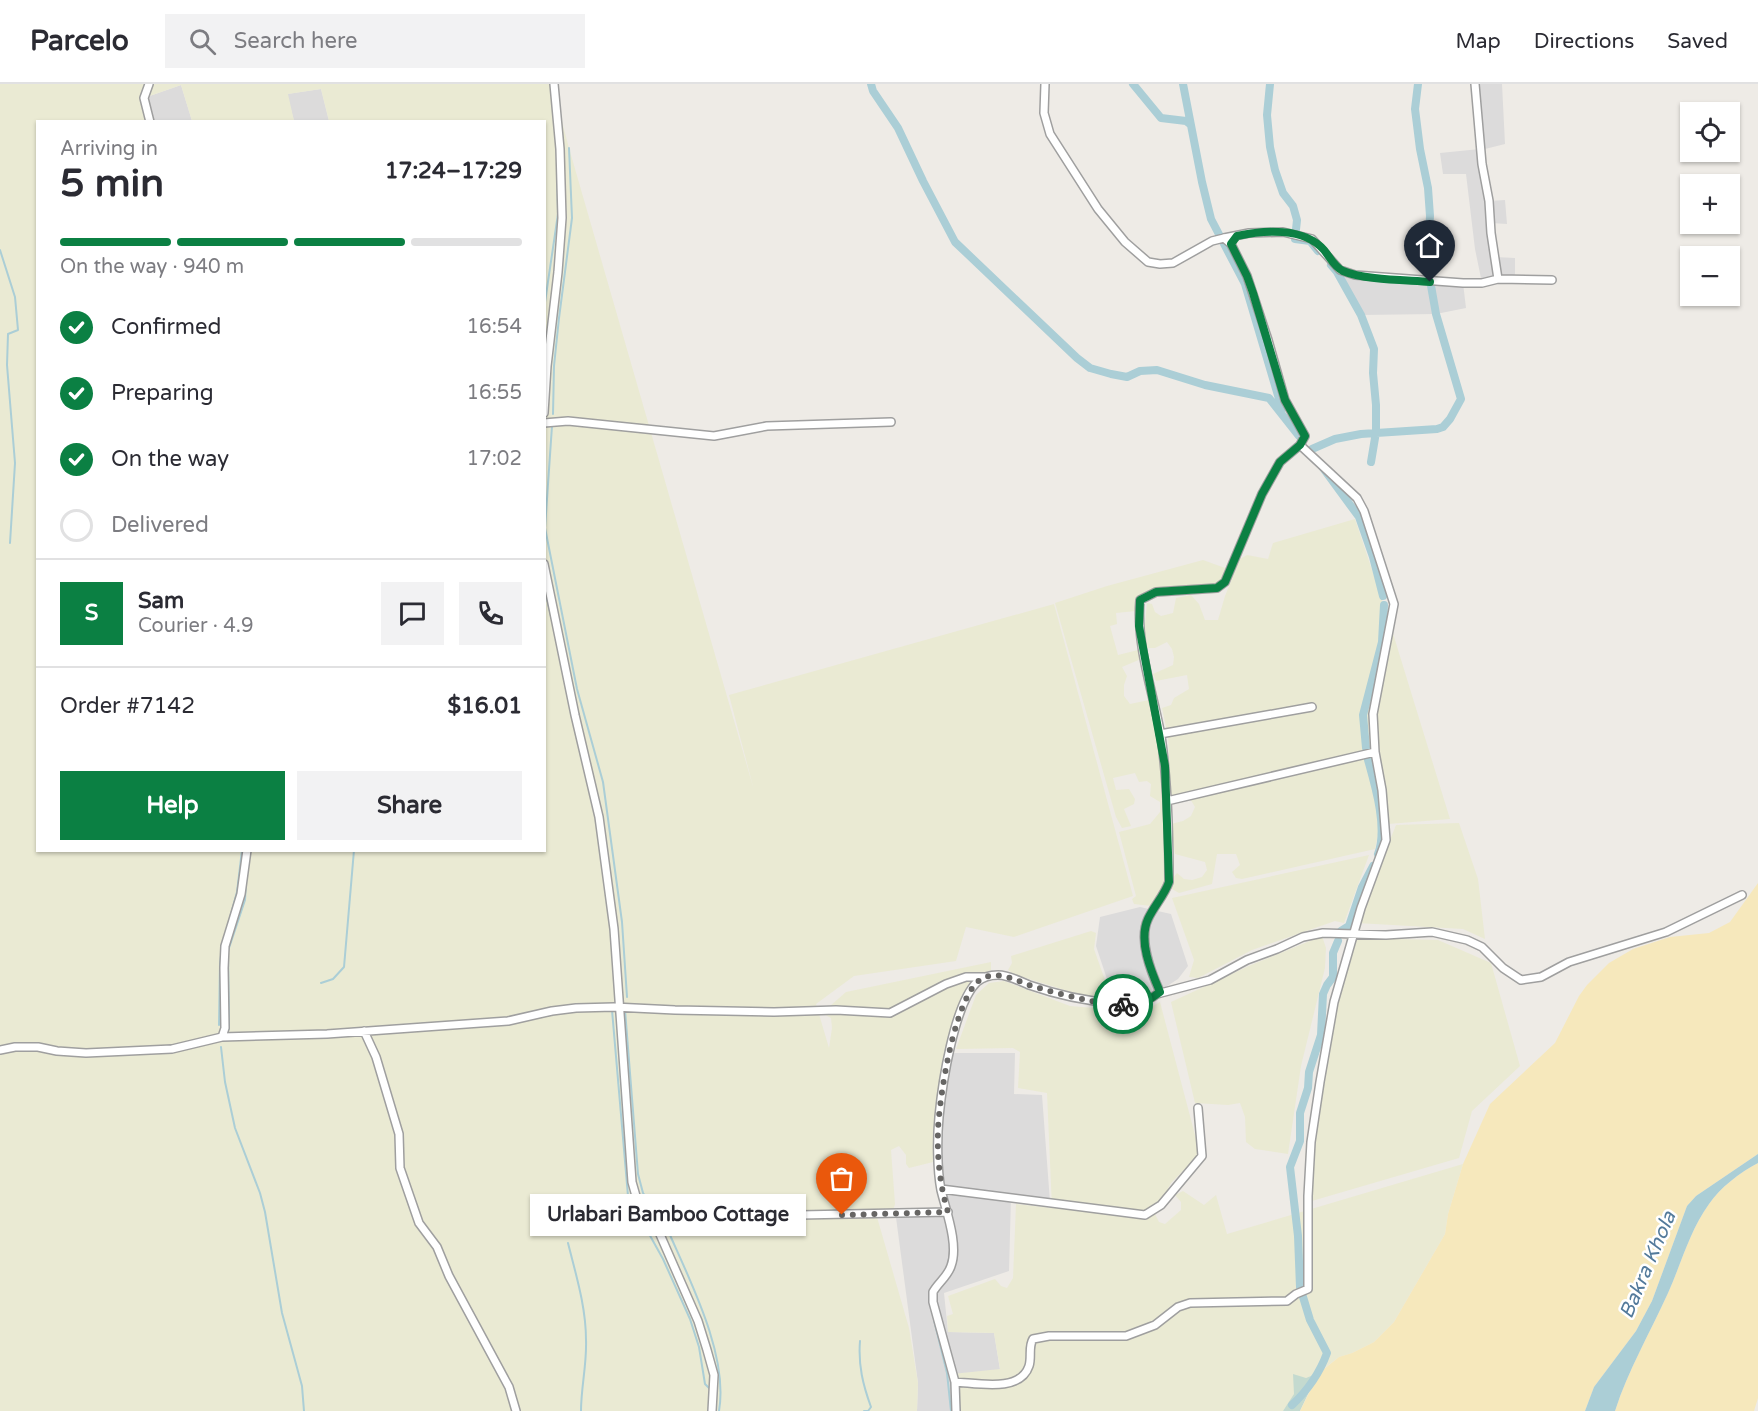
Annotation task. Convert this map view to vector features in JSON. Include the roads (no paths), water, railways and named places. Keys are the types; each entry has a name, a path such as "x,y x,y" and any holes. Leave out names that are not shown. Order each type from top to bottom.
{"street":[{"path":"149,84 144,98 150,120"},
{"path":"546,366 558,272 562,218 560,149 554,84"},
{"path":"1045,84 1044,114 1050,134 1098,209 1125,242 1148,262 1173,263 1212,241 1224,238 1259,232 1283,232 1312,239 1340,270 1355,275 1463,283 1482,283 1498,279 1552,280"},
{"path":"1475,84 1482,164 1490,201 1491,233 1498,279"},
{"path":"1231,244 1237,236"},
{"path":"1157,994 1160,992 1146,953 1144,932 1147,921 1165,894 1169,882 1167,801 1160,734 1139,626 1140,600 1156,592 1217,588 1225,582 1268,483 1280,462 1300,445 1305,434 1285,400 1247,276 1231,244 1224,238"},
{"path":"546,423 568,421 714,436 767,426 891,422"},
{"path":"955,1382 1005,1384 1019,1380 1029,1365 1031,1343 1034,1339 1058,1335 1126,1336 1155,1325 1178,1307 1190,1303 1287,1301 1308,1287 1308,1196 1311,1142 1334,1002 1353,933 1386,840 1382,790 1375,752 1373,714 1394,604 1364,511 1357,498 1300,445"},
{"path":"546,574 599,817 610,893 621,1007 621,1040 632,1182 636,1196 655,1223 698,1322 714,1374 712,1411"},
{"path":"1160,734 1312,707"},
{"path":"1167,801 1375,752"},
{"path":"222,1038 225,1028 225,946 241,894 247,852"},
{"path":"0,1050 27,1047 66,1052 121,1052 172,1048 222,1038 508,1021 568,1009 621,1007 890,1013 946,984 966,977 999,975 1089,1001 1125,1004 1150,999 1157,994 1210,980 1247,960 1303,937 1323,933 1386,935 1432,932 1467,940 1482,947 1503,968 1521,980 1541,977 1569,962 1666,932 1742,895"},
{"path":"956,1411 955,1382 933,1302 933,1292 952,1264 953,1256 948,1212 941,1189 938,1132 942,1085 964,1003 976,984 984,977"},
{"path":"364,1030 376,1057 399,1134 400,1168 419,1223 437,1247 449,1276 508,1388 516,1411"},
{"path":"941,1189 1145,1215 1161,1205 1202,1156 1198,1108"},
{"path":"655,1223 754,1220 800,1215 948,1212"}],"water":[{"path":"1758,1154 1758,1163 1725,1186 1702,1214 1615,1411 1585,1411 1594,1387 1636,1331 1652,1301 1687,1206 1696,1196"}],"waterway":[{"path":"871,84 873,91 898,128 955,242 1077,358 1090,368 1111,374 1127,377 1140,371 1157,370 1205,385 1269,398 1299,436"},
{"path":"1133,84 1161,118 1186,121 1190,124"},
{"path":"1183,84 1211,219 1245,284 1282,409"},
{"path":"1270,84 1267,115 1275,170 1283,193 1293,206 1297,220 1295,239 1310,241 1318,251"},
{"path":"1312,449 1335,439 1361,434 1443,427 1461,399 1436,314 1427,263 1430,216 1428,188 1415,109 1418,84"},
{"path":"553,414 554,366 572,218 569,148"},
{"path":"546,295 558,214 557,150"},
{"path":"0,250 15,297 18,330 8,334 7,365 15,463 10,543"},
{"path":"1331,265 1361,315 1374,349 1376,432 1371,462"},
{"path":"546,513 552,426"},
{"path":"1323,468 1359,517 1383,596"},
{"path":"546,533 577,689 603,782 622,922 627,997"},
{"path":"546,594 551,616"},
{"path":"1366,748 1363,715 1382,642 1384,605"},
{"path":"1368,760 1381,819 1381,844 1378,854"},
{"path":"225,936 237,892 242,852"},
{"path":"321,983 333,979 344,967 354,852"},
{"path":"1341,931 1349,926 1362,887 1373,866"},
{"path":"229,1029 228,951 245,900 246,881"},
{"path":"1292,1405 1313,1382 1327,1353 1310,1320 1300,1287 1298,1236 1290,1167 1300,1141 1300,1113 1308,1088 1309,1072 1321,1035 1323,994 1333,977 1333,953 1338,941"},
{"path":"219,1025 222,947"},
{"path":"612,1010 628,1196 663,1259 690,1319 699,1347 705,1384 710,1389"},
{"path":"625,1010 638,1174 643,1193 664,1220"},
{"path":"221,1047 225,1082 235,1128 265,1212 282,1313 302,1386 304,1411"},
{"path":"666,1226 695,1292 712,1341 718,1365 719,1411"},
{"path":"568,1243 586,1328 586,1358 581,1411"},
{"path":"934,1320 947,1373 951,1411"},
{"path":"860,1341 862,1375 871,1407 868,1411 864,1411"}],"place":[{"name":"Urlabari Bamboo Cottage","path":"842,1215"}],"water label":[{"name":"Bakra Khola","path":"1648,1265"}]}
